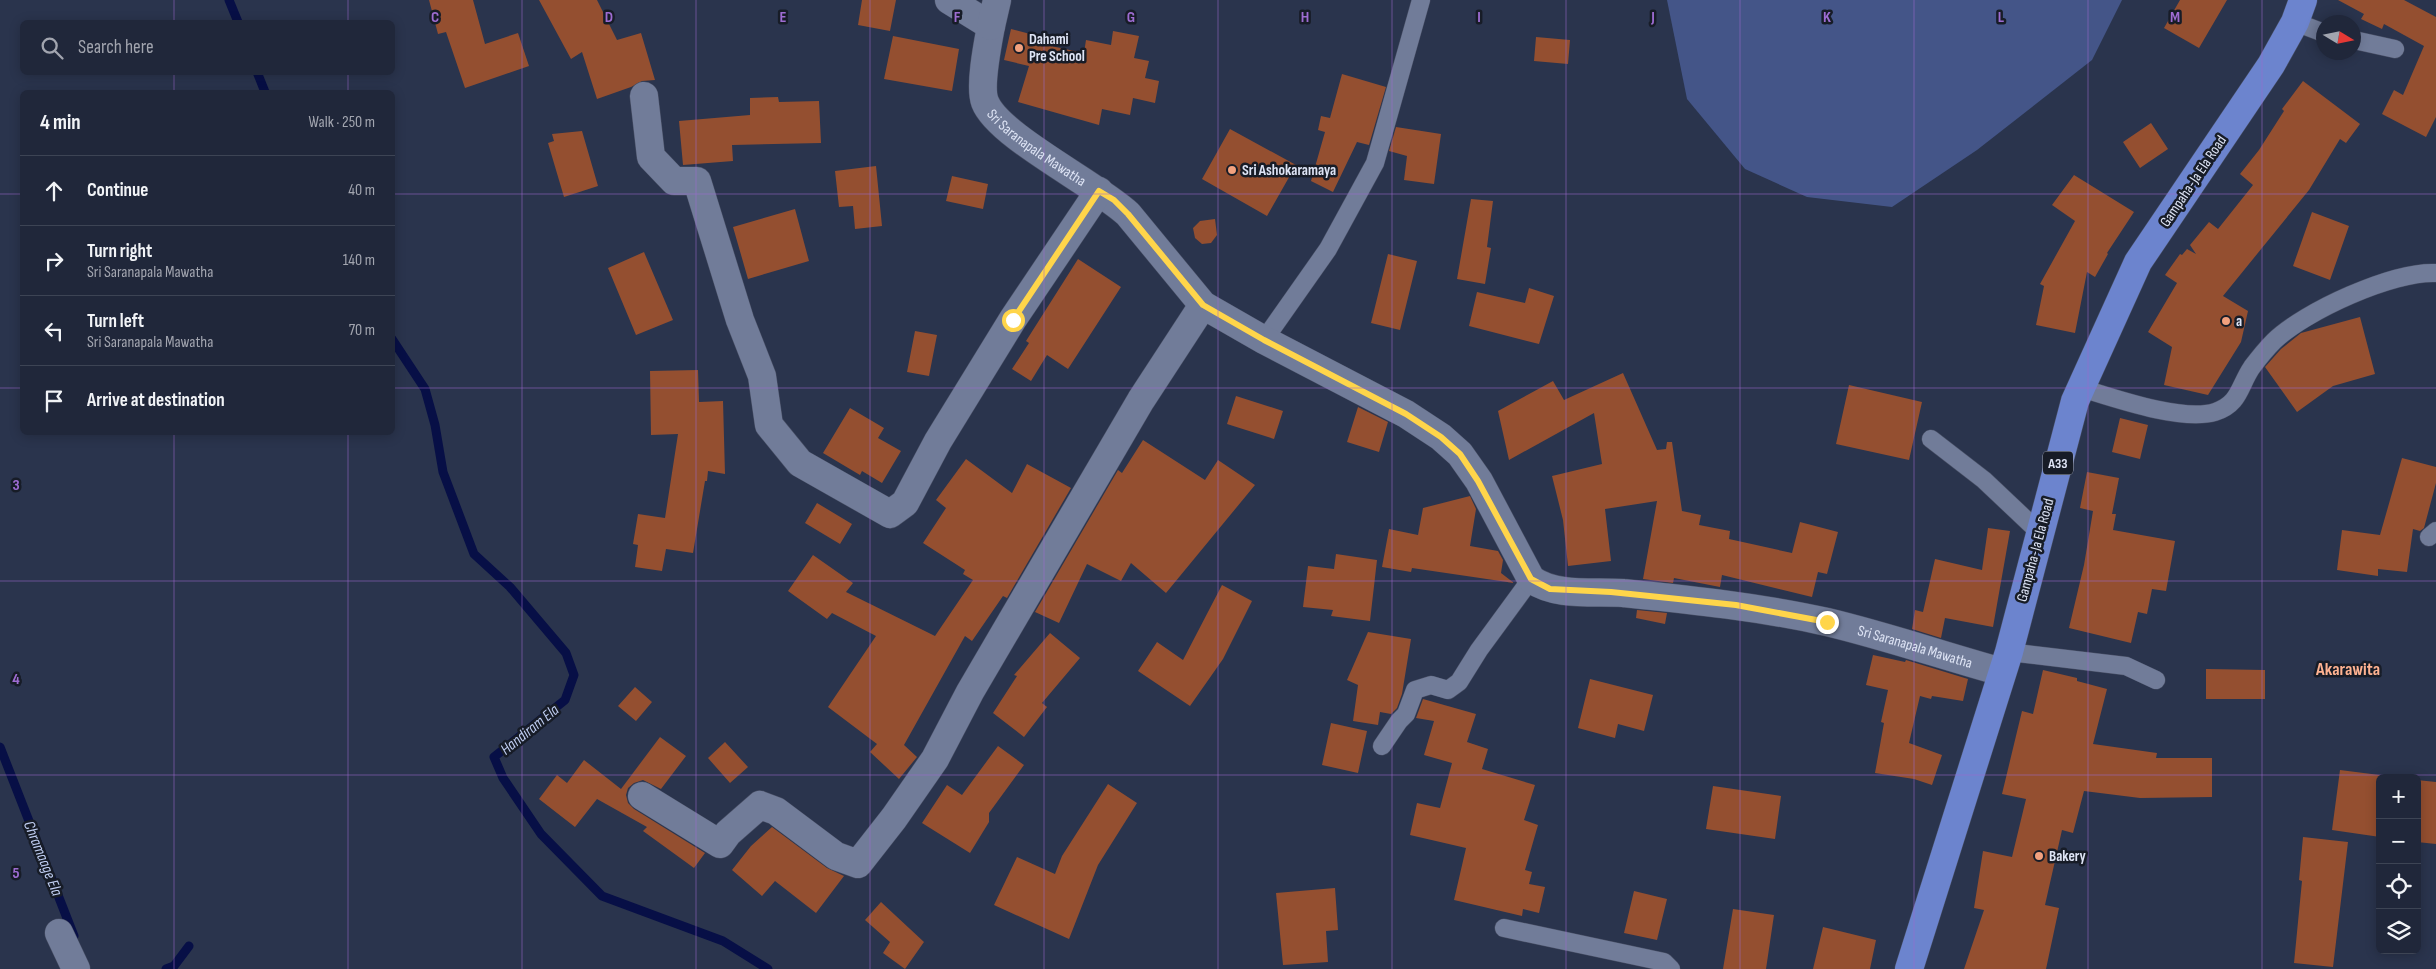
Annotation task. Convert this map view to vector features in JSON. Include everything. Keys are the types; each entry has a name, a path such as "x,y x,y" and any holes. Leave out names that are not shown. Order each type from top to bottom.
{"highway":[{"name":"Gampaha-Ja Ela Road","path":"1909,969 2006,662 2039,532 2081,388 2138,262 2271,65 2299,11"}],"street":[{"path":"949,0 991,26"},
{"name":"Sri Saranapala Mawatha","path":"997,0 985,55 984,101 996,118 1016,135 1114,200 1128,214 1203,305 1264,340 1406,414 1441,437 1460,454 1478,481 1531,579 1550,589 1611,592 1736,605 1827,622 2006,662"},
{"path":"644,96 651,157 674,181 697,181 740,320 762,376 769,425 800,463 890,514 905,503 938,442 1013,320 1099,191"},
{"path":"642,796 720,844 728,833 760,805 776,811 836,856 858,864 894,818 935,759 970,692 1141,400 1203,305"},
{"path":"59,933 76,969"}],"lane":[{"path":"1264,340 1328,249 1375,163 1421,0"},
{"path":"2299,11 2316,26"},
{"path":"2361,42 2395,49"},
{"path":"2081,388 2137,405 2188,414 2214,412 2236,400 2252,368 2275,340 2320,309 2400,277 2436,273"},
{"path":"1930,439 1984,480 2039,532"},
{"path":"1382,746 1406,714 1415,690 1431,685 1448,690 1459,682 1479,650 1531,579"},
{"path":"2006,662 2126,666 2156,680"},
{"path":"1504,928 1664,962 1671,969"}],"shaded area":[{"path":"1667,0 2122,0 2092,60 1977,150 1892,207 1807,197 1745,169 1687,99"}],"building":[{"path":"429,0 473,0 485,44 518,33 529,66 465,88 446,32 438,34"},
{"path":"539,0 597,0 617,40 641,33 655,80 642,81 597,99 582,52 571,59"},
{"path":"862,0 896,0 890,31 858,25"},
{"path":"2180,0 2227,0 2199,48 2164,28"},
{"path":"2338,0 2404,0 2436,17 2436,117 2426,137 2382,114 2394,90 2403,95 2424,46 2384,24 2382,29 2361,19 2364,14"},
{"path":"1011,29 1034,35 1032,42 1084,53 1086,40 1111,45 1113,31 1139,36 1134,58 1149,61 1145,78 1159,81 1155,103 1133,98 1130,115 1102,109 1099,125 1018,102 1029,66 1004,60"},
{"path":"893,36 959,49 952,91 884,79"},
{"path":"1536,37 1570,40 1568,64 1534,61"},
{"path":"1342,74 1386,87 1369,145 1357,142 1333,192 1311,181 1325,132 1318,130 1321,116 1330,118"},
{"path":"2303,81 2360,124 2346,143 2340,139 2309,190 2223,296 2248,311 2241,342 2208,395 2164,385 2172,347 2148,332 2177,283 2165,275 2180,254 2182,255 2187,249 2196,254 2190,245 2209,222 2218,229 2253,185 2240,174 2259,150 2284,111 2282,109"},
{"path":"778,97 779,102 819,101 821,143 732,145 733,161 683,165 679,121 750,115 750,98"},
{"path":"2151,123 2168,149 2140,168 2123,142"},
{"path":"1396,127 1441,134 1434,184 1404,180 1407,156 1389,151"},
{"path":"1230,129 1296,165 1267,216 1202,179"},
{"path":"582,131 598,186 564,197 548,143 554,141 552,134"},
{"path":"876,166 882,226 855,229 853,206 839,207 835,171"},
{"path":"2074,175 2134,212 2107,253 2095,277 2087,272 2075,333 2036,325 2044,286 2040,284 2075,221 2052,205"},
{"path":"952,176 988,184 983,209 946,201"},
{"path":"1471,199 1493,201 1487,247 1491,248 1485,284 1457,279"},
{"path":"795,209 809,261 748,279 733,227"},
{"path":"2312,212 2349,226 2330,280 2293,266"},
{"path":"1215,219 1217,235 1211,243 1202,244 1195,238 1193,228 1200,221"},
{"path":"644,252 673,320 636,335 608,268"},
{"path":"1388,254 1417,261 1400,330 1371,323"},
{"path":"1078,259 1121,287 1068,369 1047,355 1031,381 1012,369 1029,343 1026,341"},
{"path":"1529,288 1554,296 1539,344 1469,326 1477,292 1525,303"},
{"path":"2360,317 2375,374 2333,386 2297,412 2265,367 2281,349 2301,333"},
{"path":"915,331 937,335 929,376 907,372"},
{"path":"698,370 699,402 723,401 725,474 708,471 693,553 666,549 662,571 635,567 638,545 633,544 638,514 665,518 678,434 651,435 650,371"},
{"path":"1623,373 1657,450 1666,449 1667,442 1672,442 1682,511 1701,515 1699,525 1730,531 1729,539 1792,553 1800,522 1838,532 1827,574 1818,572 1812,597 1722,575 1720,587 1674,578 1673,583 1643,579 1657,501 1605,509 1611,561 1568,566 1563,520 1552,476 1602,464 1594,413 1509,460 1498,411 1553,381 1564,400"},
{"path":"1849,385 1922,402 1909,460 1836,444"},
{"path":"1236,396 1283,411 1274,439 1227,424"},
{"path":"1358,407 1388,422 1379,452 1347,442"},
{"path":"850,408 884,428 878,438 901,451 882,483 862,471 860,475 823,453"},
{"path":"2120,418 2148,425 2140,459 2112,452"},
{"path":"1143,440 1205,480 1218,460 1255,485 1166,593 1131,563 1121,581 1087,564 1059,623 1035,612 1118,470 1122,473"},
{"path":"2402,458 2436,467 2436,483 2424,528 2420,531 2413,529 2407,572 2378,569 2378,576 2337,570 2342,530 2380,535"},
{"path":"966,459 1012,493 1027,464 1071,488 1007,598 1003,596 972,641 965,636 904,745 917,757 899,779 870,752 877,744 828,707 876,636 832,613 827,619 788,591 813,555 853,583 846,592 935,636 973,580 963,574 965,570 923,543 946,508 936,500"},
{"path":"2087,472 2119,478 2112,514 2116,514 2113,530 2175,541 2166,591 2152,589 2147,614 2138,612 2131,643 2069,628 2084,565 2093,511 2080,508"},
{"path":"1470,496 1476,509 1470,546 1498,551 1503,560 1501,573 1514,583 1412,568 1411,572 1382,567 1389,529 1418,535 1423,508"},
{"path":"817,503 852,524 840,544 805,523"},
{"path":"1988,528 2010,531 1993,627 1945,618 1941,638 1912,629 1915,610 1923,612 1935,559 1982,570"},
{"path":"1336,554 1377,560 1370,621 1331,616 1333,610 1303,607 1308,566 1334,569"},
{"path":"1222,585 1252,601 1223,659 1190,706 1138,671 1157,642 1183,660"},
{"path":"1637,610 1667,613 1665,624 1636,618"},
{"path":"1368,632 1411,639 1402,694 1397,708 1391,714 1380,712 1378,725 1353,721 1358,685 1347,680"},
{"path":"1050,633 1080,658 1042,703 1047,707 1024,737 993,713 1017,676 1014,675"},
{"path":"1873,655 1905,662 1906,660 1968,679 1963,701 1932,696 1931,699 1920,696 1909,743 1942,755 1932,785 1914,779 1875,773 1884,723 1881,722 1888,690 1866,685"},
{"path":"2206,669 2265,670 2265,699 2206,699"},
{"path":"2043,670 2077,678 2077,681 2107,689 2093,744 2157,753 2156,758 2212,758 2212,797 2140,798 2084,791 2073,833 2062,830 2045,905 2059,908 2046,969 1964,969 1984,910 1974,908 1983,851 2012,857 2026,799 2002,794 2022,711 2033,714"},
{"path":"1590,679 1653,695 1644,731 1618,724 1615,738 1578,728"},
{"path":"635,687 652,702 636,721 618,706"},
{"path":"1423,699 1476,714 1467,742 1488,749 1482,769 1535,785 1524,820 1538,825 1525,870 1532,872 1529,884 1545,887 1539,913 1523,909 1522,916 1454,900 1466,848 1410,835 1417,803 1440,808 1452,763 1424,755 1434,721 1416,718"},
{"path":"1331,723 1367,731 1358,773 1322,765"},
{"path":"660,737 686,756 661,789 643,780 634,783 628,788 626,795 628,803 634,809 705,853 694,868 643,831 647,827 597,799 575,827 539,799 557,775 567,783 584,760 621,789"},
{"path":"725,742 748,767 730,783 708,758"},
{"path":"998,746 1024,765 989,813 989,822 970,853 922,823 947,785 962,795"},
{"path":"2340,770 2376,775 2376,836 2332,830"},
{"path":"2421,780 2436,782 2436,844 2421,842"},
{"path":"1108,784 1137,803 1098,865 1069,939 994,905 1017,857 1055,874 1062,856"},
{"path":"1713,786 1781,796 1775,839 1706,829"},
{"path":"772,827 827,868 844,876 816,913 775,881 762,896 732,870 751,846"},
{"path":"2303,837 2348,842 2333,967 2294,963 2302,881 2299,880"},
{"path":"1335,888 1338,930 1326,931 1328,962 1283,965 1276,893"},
{"path":"1634,891 1667,899 1657,940 1624,933"},
{"path":"881,902 924,942 905,969 883,953 890,942 865,920"},
{"path":"1733,909 1774,915 1766,969 1723,969"},
{"path":"1823,927 1876,940 1870,969 1813,969"}],"waterway":[{"name":"Handiram Ela","path":"229,0 237,20"},
{"name":"Handiram Ela","path":"258,75 264,90"},
{"name":"Handiram Ela","path":"395,344 425,389 435,425 443,472 474,554 510,587 566,653 574,675 565,700 494,757 503,778 541,834 602,896 723,941 768,969"},
{"name":"Chramaage Ela","path":"0,747 74,936"},
{"path":"166,969 174,966 189,946"}],"place":[{"name":"Dahami Pre School","path":"1019,48"},
{"name":"Sri Ashokaramaya","path":"1232,170"},
{"name":"a","path":"2226,321"},
{"name":"Bakery","path":"2039,856"}],"district":[{"name":"Akarawita","path":"2348,669"}],"route":[{"path":"1013,320 1099,191 1114,200 1128,214 1203,305 1264,340 1406,414 1441,437 1460,454 1478,481 1518,551 1531,579 1540,585 1550,589 1611,592 1736,605 1827,622"}]}
